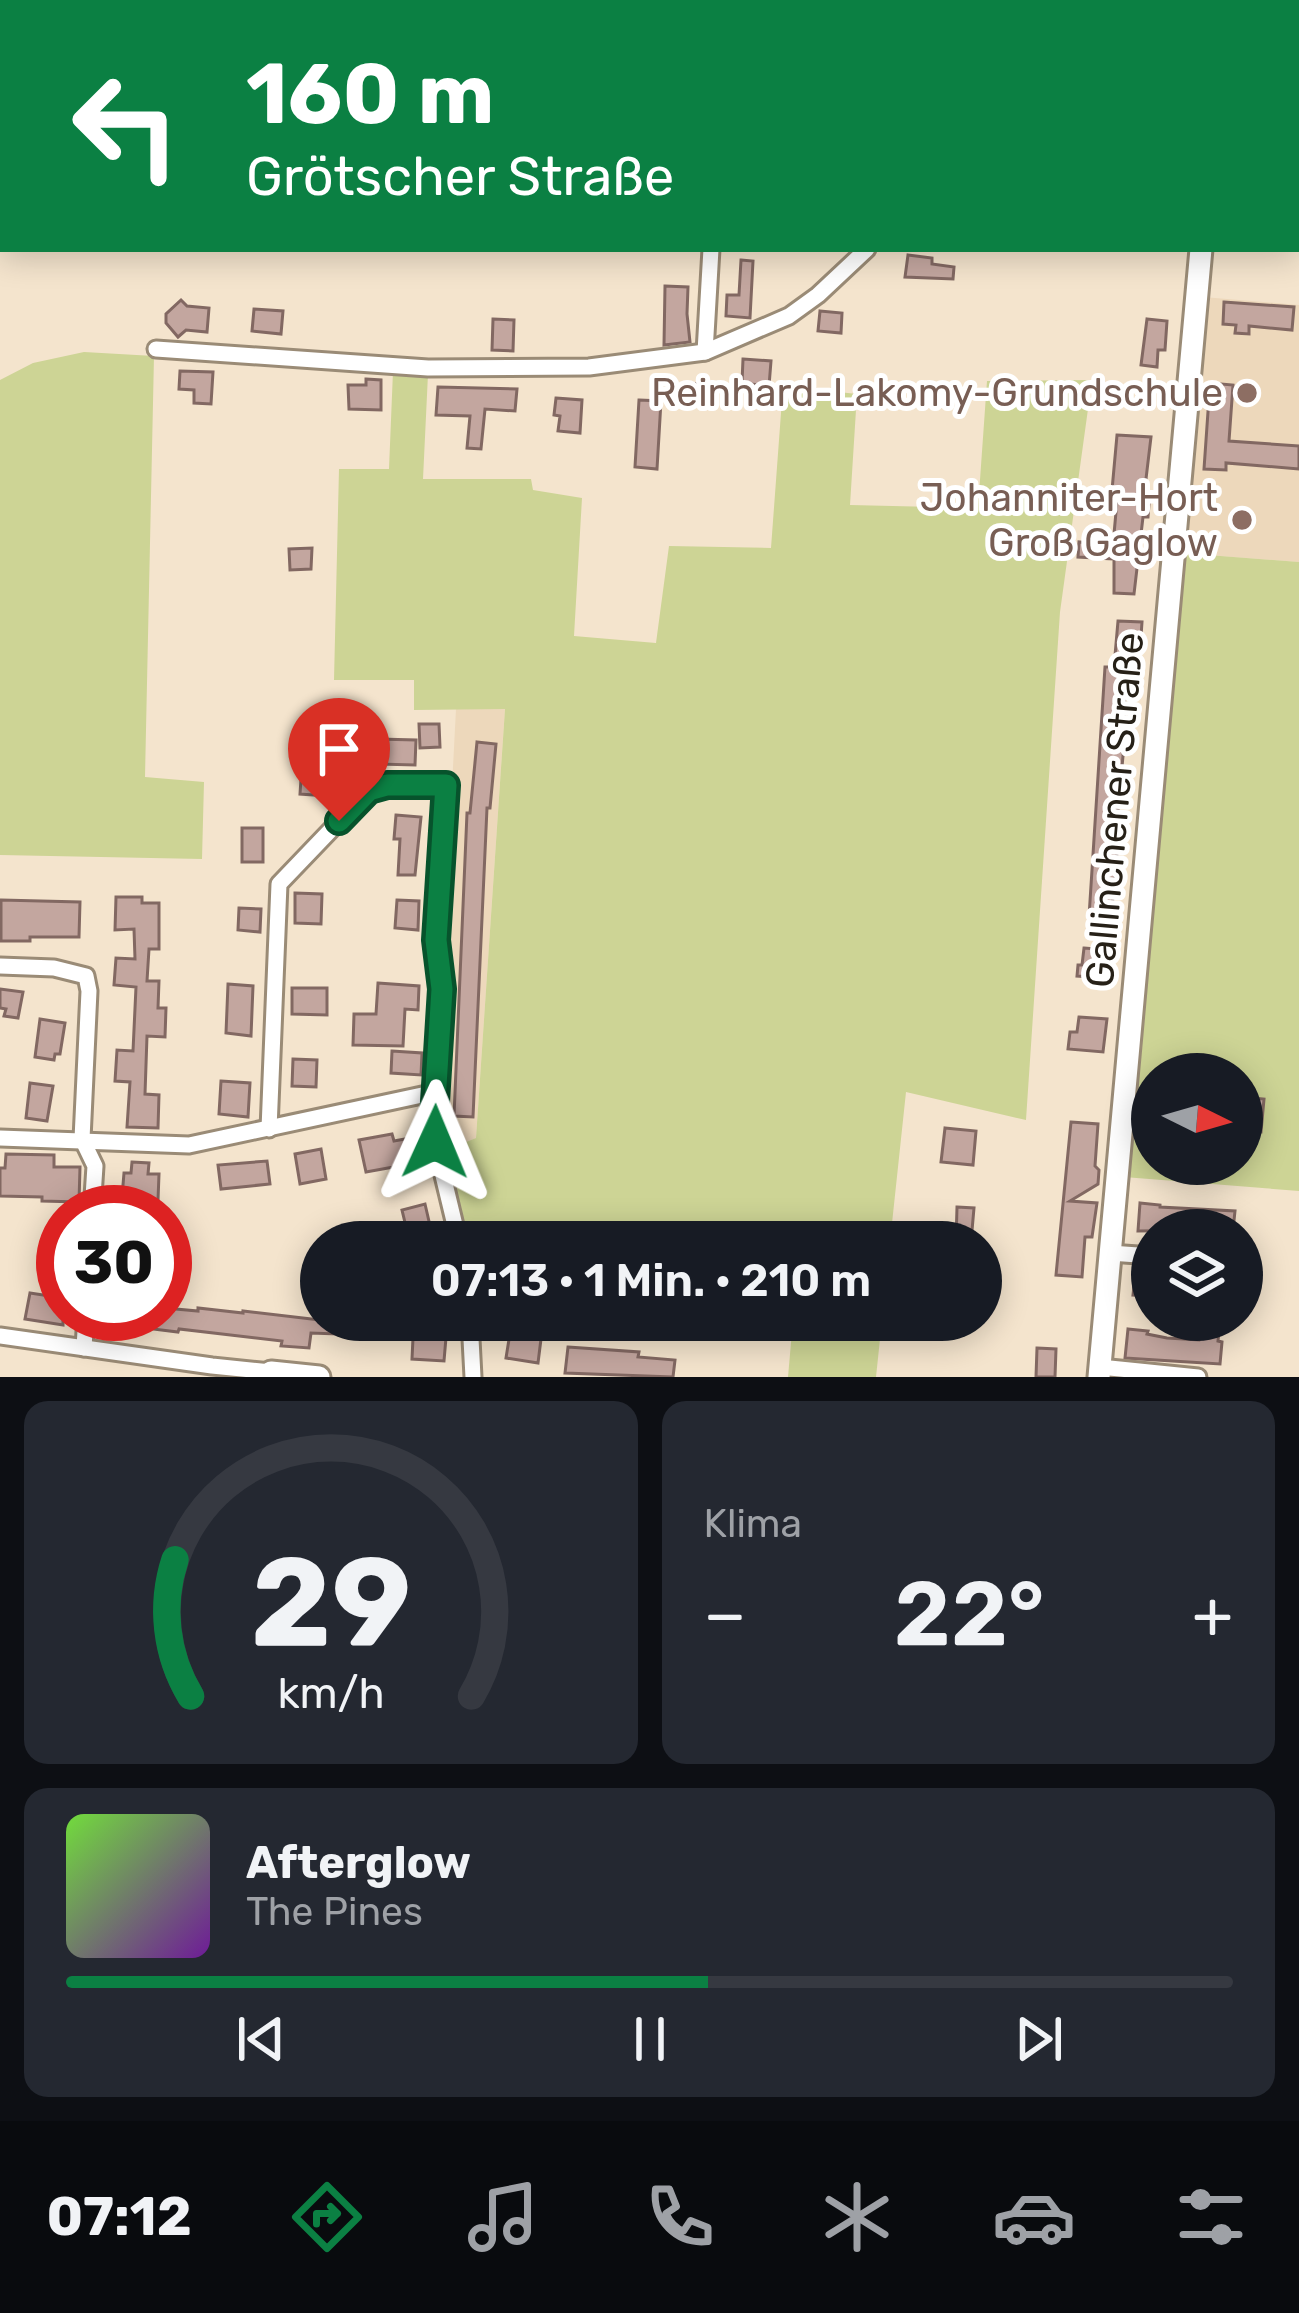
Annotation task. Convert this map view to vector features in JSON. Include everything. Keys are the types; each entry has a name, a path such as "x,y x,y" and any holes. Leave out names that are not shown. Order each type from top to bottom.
{"street":[{"path":"705,352 711,252"},
{"path":"156,349 428,368 589,367 705,352 789,316 864,252"},
{"name":"Gallinchener Straße","path":"1099,1372 1201,252"},
{"path":"269,1129 278,884 369,790 387,785 446,785 436,940 442,989 435,1142 454,1221"},
{"path":"0,966 54,968 86,976 82,1139 94,1166 93,1185"},
{"path":"0,1138 189,1144 436,1092"},
{"path":"1110,1253 1131,1254"},
{"path":"0,1336 270,1375 319,1377"},
{"path":"84,1341 84,1348"},
{"path":"471,1341 473,1377"},
{"path":"1099,1372 1198,1377"}],"shaded area":[{"name":"Reinhard-Lakomy-Grundschule","path":"1203,297 1299,305 1299,562 1182,553"},
{"path":"505,708 476,1138 446,1150 442,1116 449,988 444,942 456,709"}],"green space":[{"path":"84,352 154,356 145,777 204,782 202,859 0,855 0,380 33,363"},
{"path":"393,371 428,374 423,479 531,479 533,490 582,498 574,636 656,643 669,546 771,548 783,386 857,394 850,505 978,508 987,381 1092,380 1060,612 1026,1120 906,1092 892,1221 463,1221 446,1150 476,1138 505,709 414,710 414,680 334,680 339,469 389,469"},
{"path":"1182,553 1299,562 1299,1191 1224,1185 1263,1185 1263,1053 1136,1053"},
{"path":"1131,1102 1131,1178 1124,1177"},
{"path":"791,1341 880,1341 876,1377 788,1377"}],"building":[{"path":"908,255 954,267 953,279 905,277"},
{"path":"741,260 753,261 750,318 726,316 727,295 739,295"},
{"path":"665,286 688,287 690,342 664,345"},
{"path":"181,300 187,306 209,308 207,332 186,330 178,337 166,323 166,314"},
{"path":"1224,302 1294,307 1292,330 1249,326 1249,334 1235,333 1236,325 1223,324"},
{"path":"254,309 283,311 281,334 252,331"},
{"path":"820,311 842,313 841,333 818,331"},
{"path":"493,319 514,320 513,351 492,350"},
{"path":"1147,319 1167,321 1165,350 1158,350 1157,367 1141,365"},
{"path":"743,359 771,361 769,386 742,383"},
{"path":"180,371 213,372 211,404 194,403 194,390 179,389"},
{"path":"366,379 381,380 381,410 349,409 348,385 366,385"},
{"path":"687,383 715,385 714,407 686,405"},
{"path":"1210,383 1233,385 1229,441 1299,446 1299,469 1226,463 1226,470 1204,469"},
{"path":"438,387 517,389 515,411 485,409 481,449 467,448 470,416 436,415"},
{"path":"556,398 582,400 580,433 558,431"},
{"path":"639,400 661,401 657,469 635,467"},
{"path":"1117,435 1151,437 1143,504 1149,504 1148,517 1143,517 1134,594 1114,593 1114,559 1078,557 1079,542 1113,545"},
{"path":"312,548 311,569 290,570 289,549"},
{"path":"1118,621 1142,622 1137,694 1125,693 1111,919 1089,917 1105,667 1114,667"},
{"path":"419,724 439,724 440,747 420,748"},
{"path":"349,727 378,727 378,739 416,740 415,765 378,764 378,773 362,773 362,753 350,753"},
{"path":"477,742 496,744 487,808 473,1117 454,1116 467,813"},
{"path":"302,764 329,766 327,796 300,794"},
{"path":"396,815 421,817 415,875 398,875"},
{"path":"242,828 263,828 263,862 242,862"},
{"path":"295,893 322,894 321,924 295,923"},
{"path":"116,897 159,903 159,949 149,949 147,981 159,981 158,1008 166,1008 165,1037 147,1036 145,1094 159,1095 158,1128 127,1127 130,1082 115,1081 117,1050 133,1051 136,987 114,985 116,958 135,959 134,929 115,930"},
{"path":"1,900 80,902 79,937 1,941"},
{"path":"397,900 419,901 418,930 395,928"},
{"path":"239,908 261,909 260,932 238,930"},
{"path":"1084,948 1109,950 1106,978 1077,976"},
{"path":"378,983 419,986 418,1010 405,1009 403,1046 353,1045 354,1014 376,1014"},
{"path":"228,984 253,986 251,1036 226,1033"},
{"path":"292,988 327,988 327,1015 292,1014"},
{"path":"0,989 23,992 18,1018 4,1016"},
{"path":"1079,1017 1107,1019 1103,1052 1068,1049 1070,1032 1077,1032"},
{"path":"40,1019 65,1023 60,1054 54,1060 35,1057"},
{"path":"392,1051 422,1053 421,1075 391,1073"},
{"path":"293,1059 317,1060 316,1087 292,1086"},
{"path":"221,1081 250,1083 248,1117 219,1114"},
{"path":"30,1083 53,1086 47,1121 26,1118"},
{"path":"1071,1122 1098,1124 1098,1184 1070,1201 1097,1203 1092,1237 1085,1237 1082,1277 1056,1275"},
{"path":"945,1128 976,1131 973,1165 941,1162"},
{"path":"392,1134 394,1141 421,1136 423,1153 398,1160 399,1166 366,1172 359,1140"},
{"path":"321,1149 326,1179 300,1184 295,1154"},
{"path":"6,1154 54,1155 54,1167 80,1167 79,1185 36,1185 36,1197 0,1196 0,1168 5,1168"},
{"path":"267,1161 270,1184 221,1189 218,1165"},
{"path":"132,1162 149,1163 148,1174 159,1174 159,1185 123,1185 124,1173 131,1173"},
{"path":"1140,1203 1198,1209 1140,1209"},
{"path":"425,1204 429,1221 405,1221 402,1210"},
{"path":"957,1207 974,1208 973,1221 957,1221"},
{"path":"30,1293 36,1294 36,1321 25,1319"},
{"path":"192,1310 300,1318 300,1341 310,1341 309,1348 281,1346 282,1341 192,1331"},
{"path":"1128,1329 1131,1341 1222,1342 1220,1364 1125,1358"},
{"path":"413,1341 446,1341 444,1361 412,1359"},
{"path":"509,1341 541,1341 538,1363 506,1358"},
{"path":"568,1347 675,1360 673,1377 565,1373"},
{"path":"1037,1348 1056,1349 1055,1377 1036,1377"}],"place":[{"name":"Reinhard-Lakomy-Grundschule","path":"1247,393"},
{"name":"Johanniter-Hort Groß Gaglow","path":"1242,520"}],"route":[{"path":"339,821 369,790 387,785 446,785 436,940 442,989 435,1142"}]}
